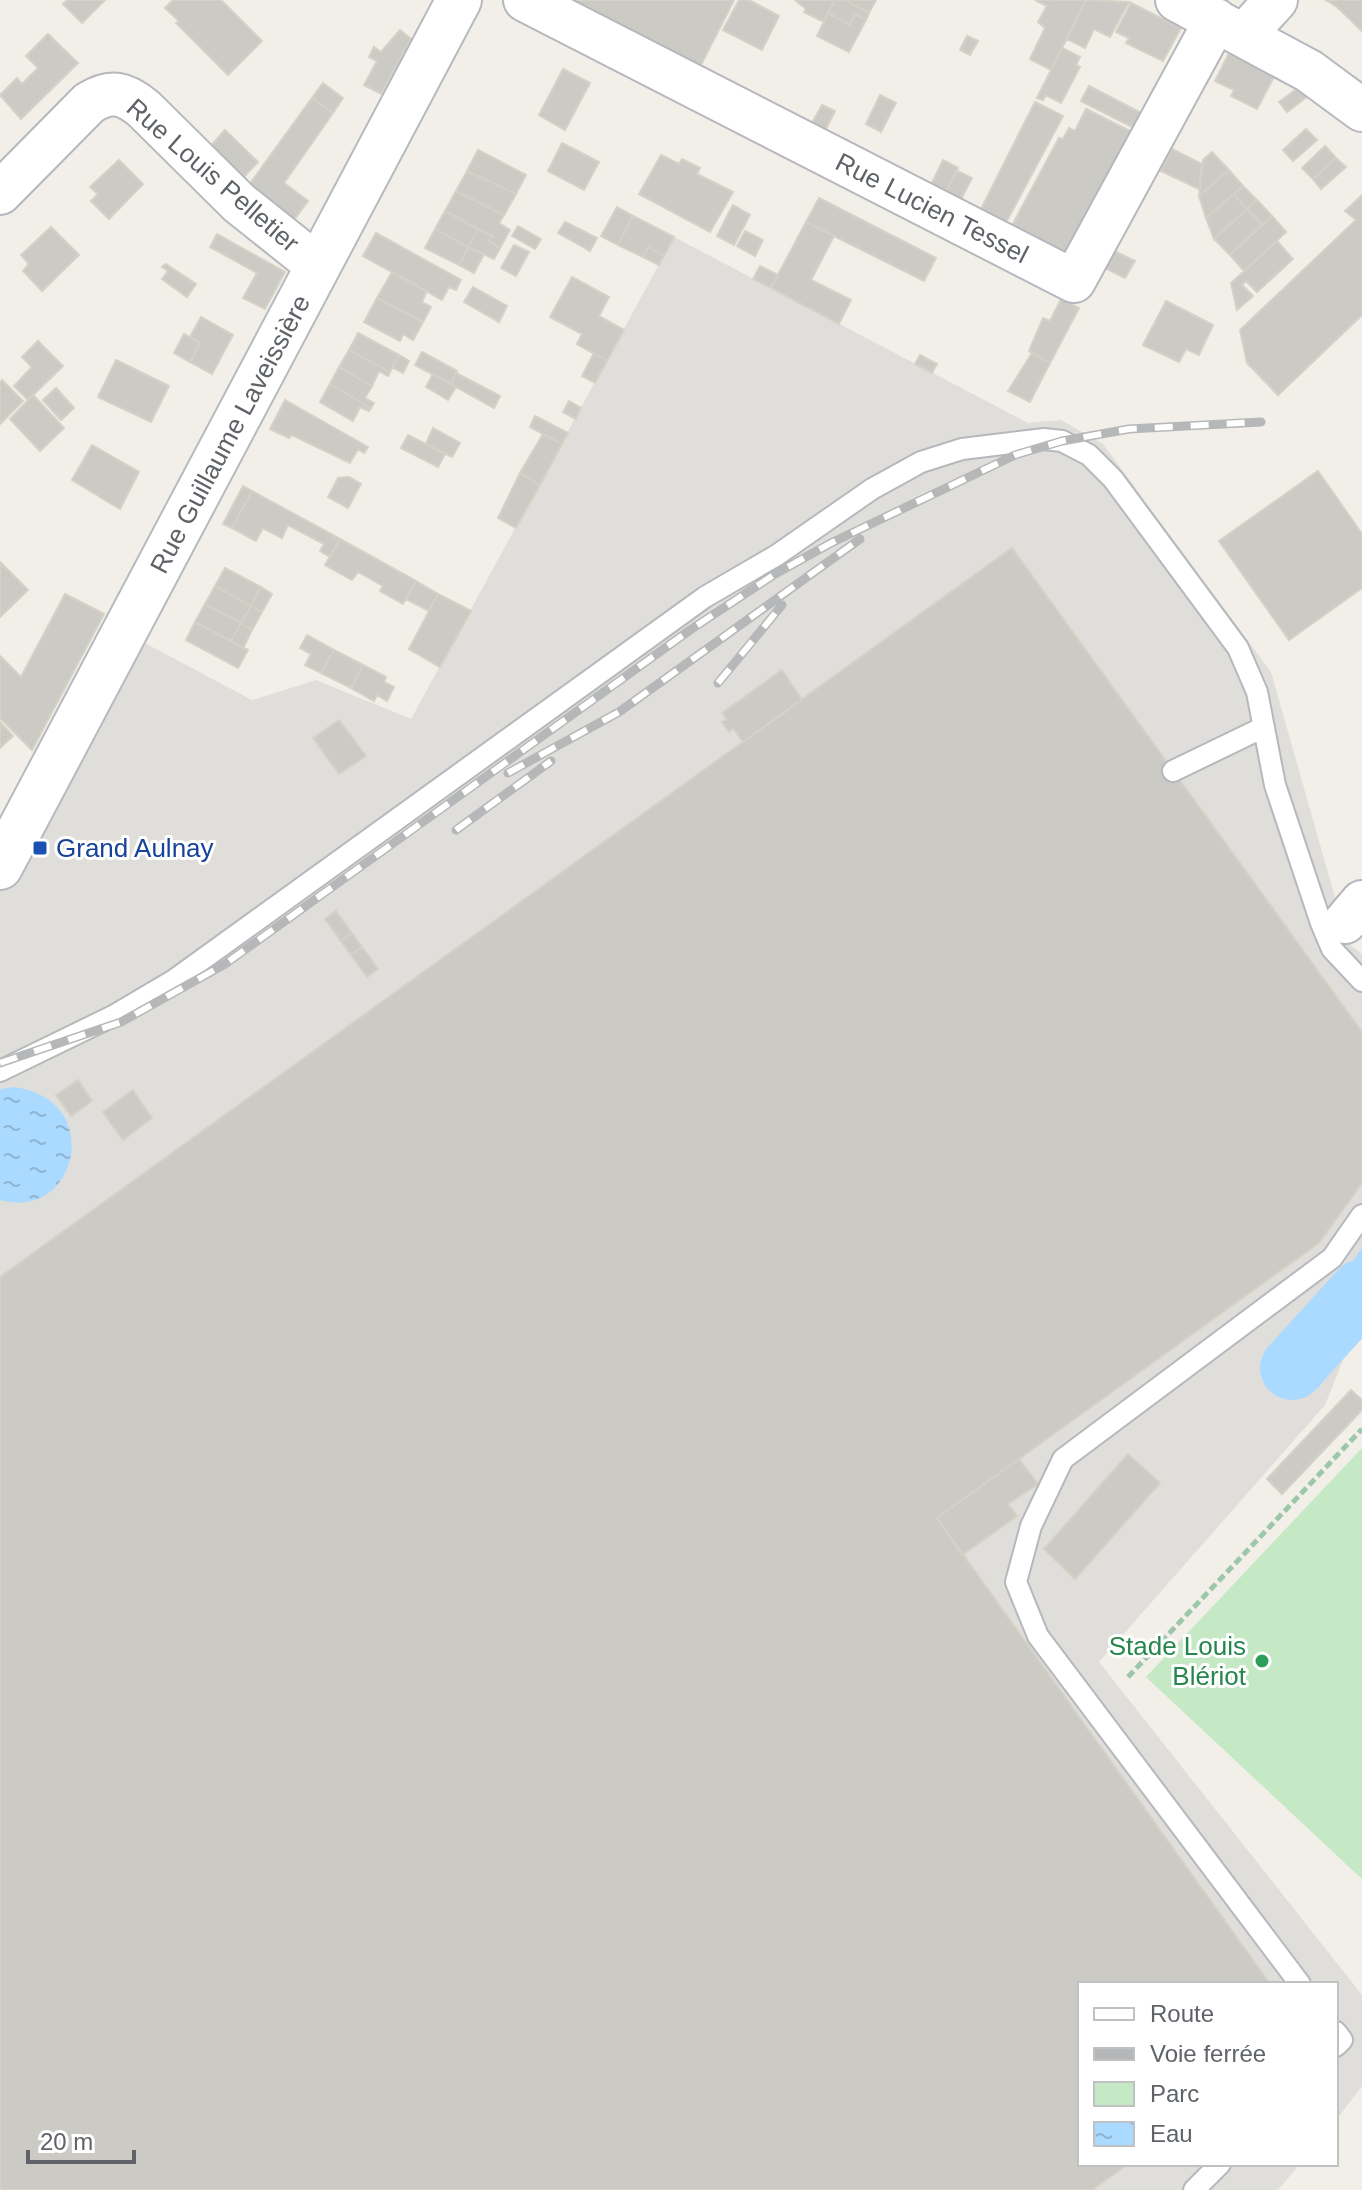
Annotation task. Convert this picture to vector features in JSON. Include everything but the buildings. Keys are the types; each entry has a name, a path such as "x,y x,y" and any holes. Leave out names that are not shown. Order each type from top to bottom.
{"street":[{"name":"Rue Guillaume Laveissière","path":"0,867 459,0"},
{"name":"Rue Lucien Tessel","path":"525,0 1074,281 1230,27"},
{"path":"1177,0 1309,71 1362,110"},
{"path":"1230,27 1276,0"},
{"name":"Rue Louis Pelletier","path":"0,193 89,103 104,94 116,93 130,97 239,203 318,266"}],"lane":[{"path":"0,1071 113,1016 174,980 705,597 777,555 872,489 921,462 962,449 1044,439 1062,441 1089,455 1113,479 1238,648 1257,692 1275,785 1321,923 1332,949 1362,981"},
{"path":"1173,771 1264,727"},
{"path":"1298,1982 1038,1636 1016,1582 1031,1526 1063,1459 1332,1258 1362,1215"},
{"path":"1194,2190 1218,2166"}],"path":[{"path":"1128,1677 1362,1429"}],"shaded area":[{"path":"674,237 1028,423 1061,420 1103,444 1271,672 1348,943 1362,954 1362,1313 1325,1405 1099,1662 1362,1995 1362,2086 1338,2117 1338,1982 1078,1982 1078,2166 1298,2166 1278,2190 0,2190 0,875 126,633 252,700 316,680 411,719"}],"green space":[{"name":"Stade Louis Blériot","path":"1362,1448 1362,1879 1146,1677"}],"water":[{"path":"14,1087 43,1096 62,1113 71,1134 71,1156 63,1177 48,1193 27,1202 0,1200 0,1089"},
{"path":"1362,1248 1362,1331 1317,1389 1276,1351 1312,1318"}],"waterway":[{"path":"1292,1368 1362,1291"}],"railway":[{"path":"0,1063 121,1022 225,964 690,630 775,574 831,543 1015,455 1062,441 1129,429 1261,422"},
{"path":"508,773 619,712 860,539"},
{"path":"718,683 782,605"},
{"path":"456,830 551,761"}],"place":[{"name":"Grand Aulnay","path":"40,848"},
{"name":"Stade Louis Blériot","path":"1262,1661"}]}
